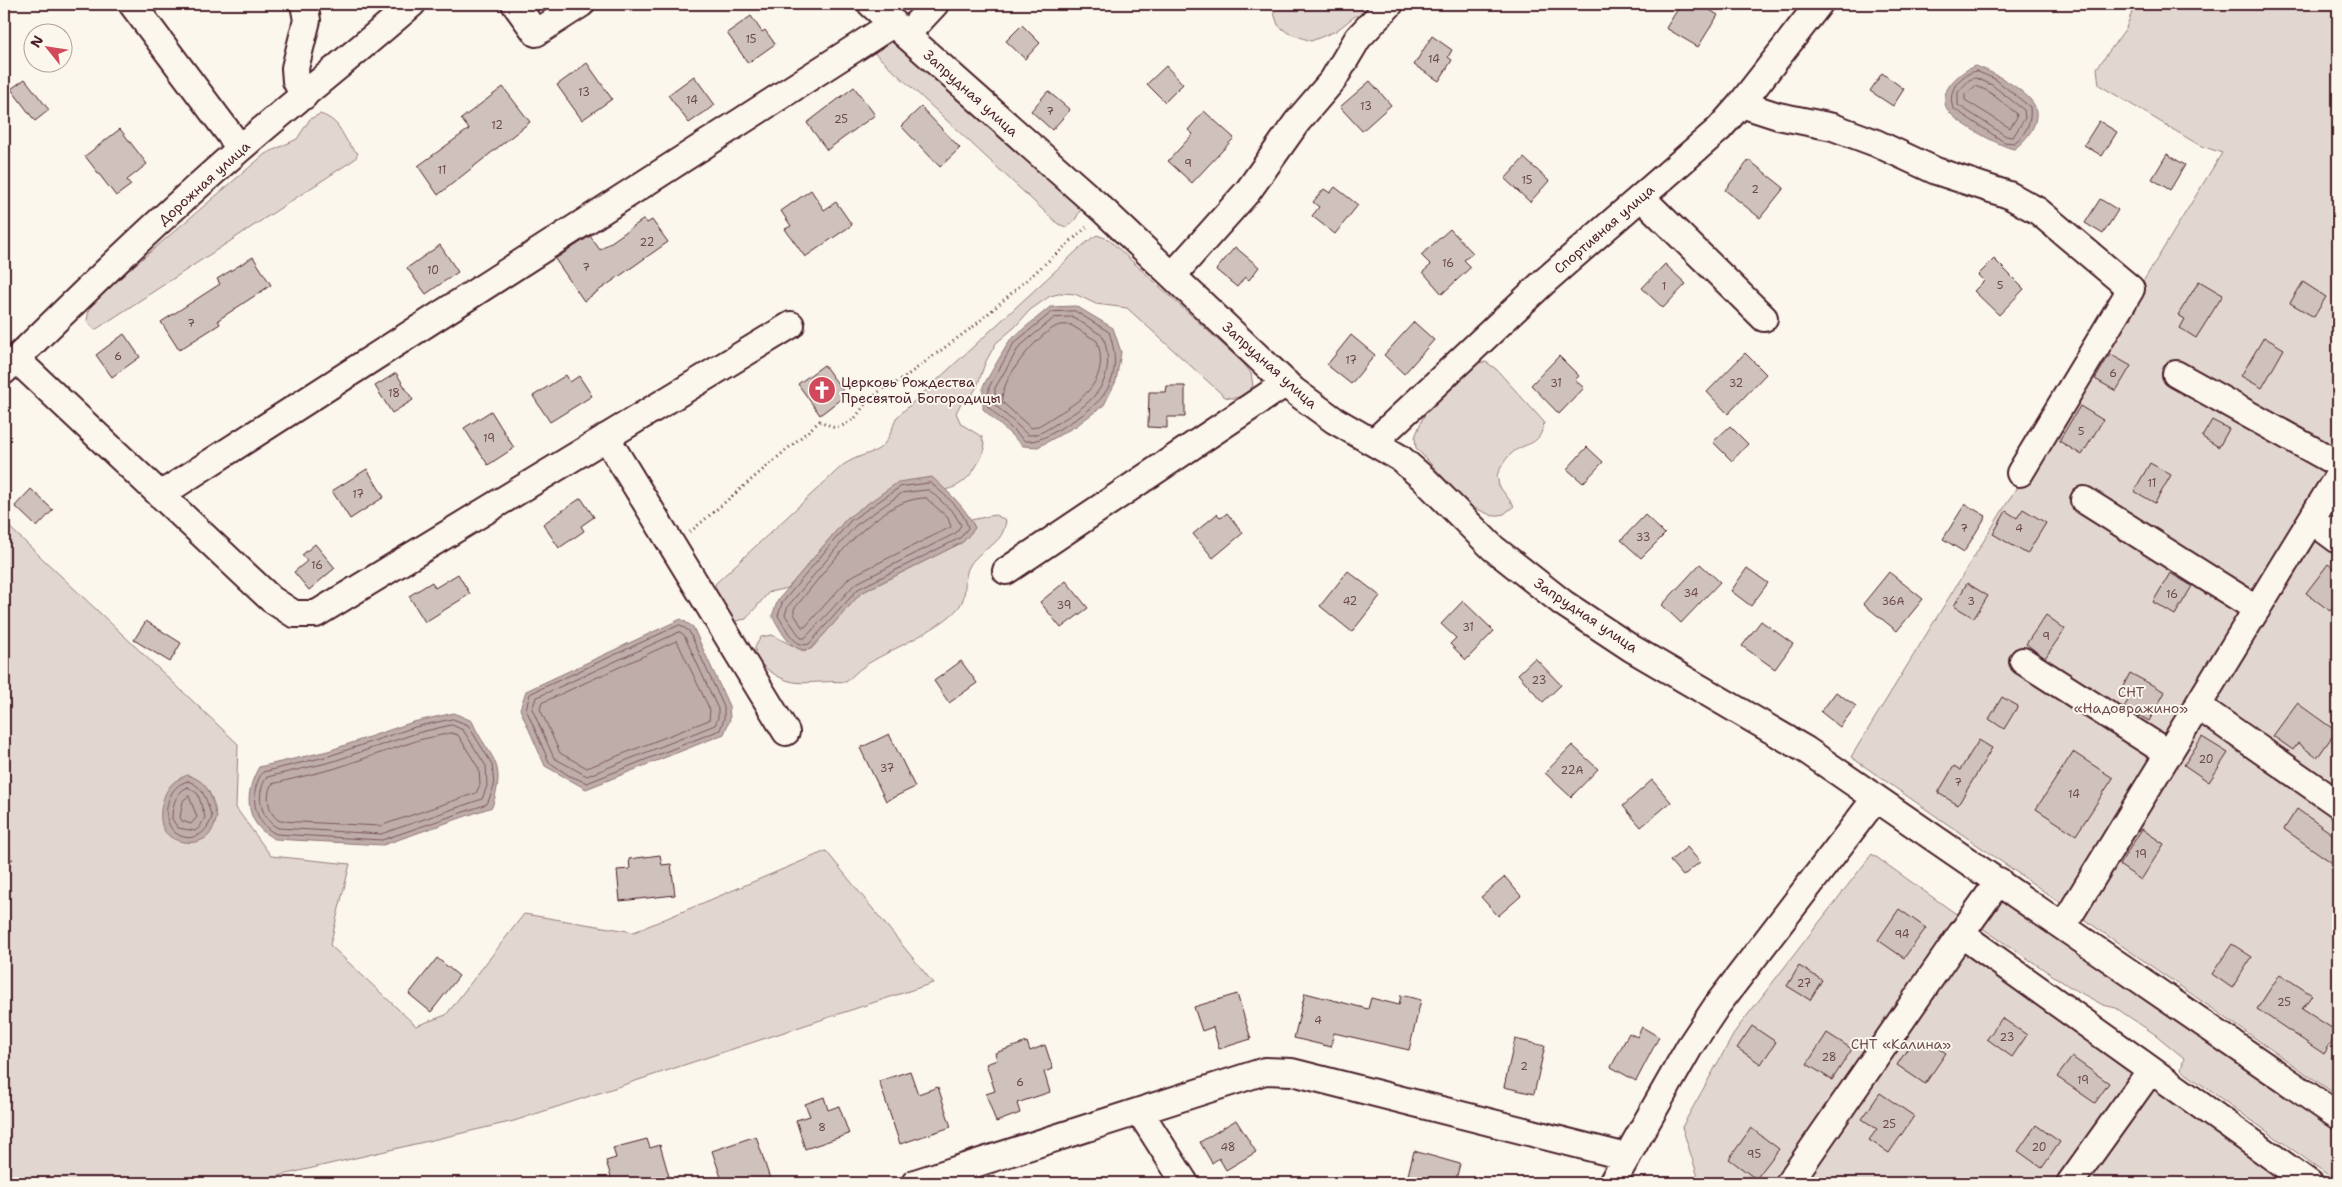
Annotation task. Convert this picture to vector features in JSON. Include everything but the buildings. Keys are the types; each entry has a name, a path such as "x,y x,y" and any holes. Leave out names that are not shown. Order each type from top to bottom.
{"street":[{"path":"132,4 240,148"},
{"path":"304,4 307,20 295,68 296,81 304,96"},
{"name":"Дорожная улица","path":"10,365 74,302 240,148 412,4"},
{"path":"515,4 536,33 581,4"},
{"name":"Запрудная улица","path":"871,4 1104,211 1286,384 1334,420 1400,458 1493,548 1563,603 1632,648 1806,750 2338,1116"},
{"path":"160,495 900,29 935,4"},
{"path":"1173,275 1248,191 1297,122 1333,80 1358,38 1390,4"},
{"name":"Спортивная улица","path":"1374,442 1546,280 1719,129 1741,104 1819,4"},
{"path":"1741,104 1778,116 1833,127 1876,143 1936,171 2009,195 2038,211 2131,289 2020,473"},
{"path":"1641,197 1764,318"},
{"path":"10,365 160,495 271,599 294,614 316,614 791,325"},
{"path":"2176,374 2338,464"},
{"path":"1006,571 1286,384"},
{"path":"606,438 674,546 786,732"},
{"path":"2063,926 2338,476"},
{"path":"2084,500 2257,609"},
{"path":"2311,520 2338,540"},
{"path":"2022,661 2169,754"},
{"path":"2198,706 2338,804"},
{"path":"1612,1183 1690,1046 1718,1004 1876,798"},
{"path":"1789,1183 1999,881"},
{"path":"1961,934 2309,1183"},
{"path":"2070,1183 2151,1070"},
{"path":"915,1183 1265,1071 1292,1072 1627,1157"},
{"path":"1140,1112 1185,1183"}],"path":[{"path":"674,546 820,421 833,427 842,426 854,418 867,402 881,390 906,377 974,326 1104,211"},
{"path":"4,846 12,860"}],"green space":[{"path":"1271,4 1382,4 1367,15 1355,16 1336,31 1311,41 1288,33 1278,25"},
{"name":"СНТ «Надовражино»","path":"2135,4 2338,4 2338,1096 1851,757 2222,153 2199,145 2099,85 2097,68 2126,28"},
{"path":"890,39 1081,209 1075,220 1066,227 1058,224 868,47"},
{"path":"320,114 328,117 338,126 348,143 358,153 355,159 95,330 87,321 89,309 95,299 265,154 297,139 310,119"},
{"path":"1097,235 1108,239 1244,364 1251,373 1253,386 1240,396 1234,398 1225,397 1127,308 1096,304 1075,294 1063,293 1050,296 1030,310 1015,327 996,343 985,363 977,387 971,396 961,403 956,413 961,424 982,437 985,449 970,475 960,484 945,490 932,478 847,518 788,588 769,592 746,619 735,621 717,592 715,584 843,465 881,447 891,432 896,418 1081,247"},
{"path":"1486,362 1496,369 1544,422 1539,436 1531,443 1516,450 1501,467 1497,475 1499,486 1514,506 1504,514 1493,516 1470,506 1416,448 1415,437 1424,415 1474,363"},
{"path":"995,515 1006,520 1004,529 997,541 975,558 970,565 966,574 962,602 955,611 932,629 863,667 846,682 807,683 789,681 768,670 755,659 755,647 761,637 772,635 803,651 811,649 861,593 963,542 975,528 971,520"},
{"path":"4,522 238,744 236,808 271,856 350,864 330,945 416,1026 446,1015 524,914 634,932 826,851 933,983 514,1121 248,1183 4,1183","holes":["194,778 200,781 209,792 215,806 216,820 214,827"]},
{"name":"СНТ «Калина»","path":"1872,854 2334,1183 1700,1183 1682,1127 1736,1030"},
{"path":"2003,902 2014,907 2338,1130 2338,1182 2181,1070 2184,1058 2156,1035 2116,1008 2103,1005 2070,987 1979,926 1991,906"}],"water":[{"path":"1975,66 2018,88 2032,101 2035,107 2036,119 2031,131 2014,149 1999,144 1955,118 1946,106 1944,98 1950,85 1962,73"},
{"path":"1076,306 1113,328 1121,352 1116,381 1104,405 1076,426 1038,447 1023,446 983,409 983,386 1010,340 1050,307"},
{"path":"932,477 961,506 975,528 963,542 861,593 811,649 804,650 792,645 772,616 778,600 847,518 898,482"},
{"path":"681,619 693,627 729,706 730,719 724,734 586,789 545,766 520,709 526,691"},
{"path":"454,713 472,721 494,761 498,779 492,807 383,845 275,839 258,826 253,817 249,798 254,777 259,767 328,751 413,722"},
{"path":"188,775 196,778 206,786 217,817 209,835 204,839 192,842 179,841 168,835 164,830 161,819 162,807 168,789 174,782"}],"place":[{"name":"Церковь Рождества Пресвятой Богородицы","path":"822,390"}]}
